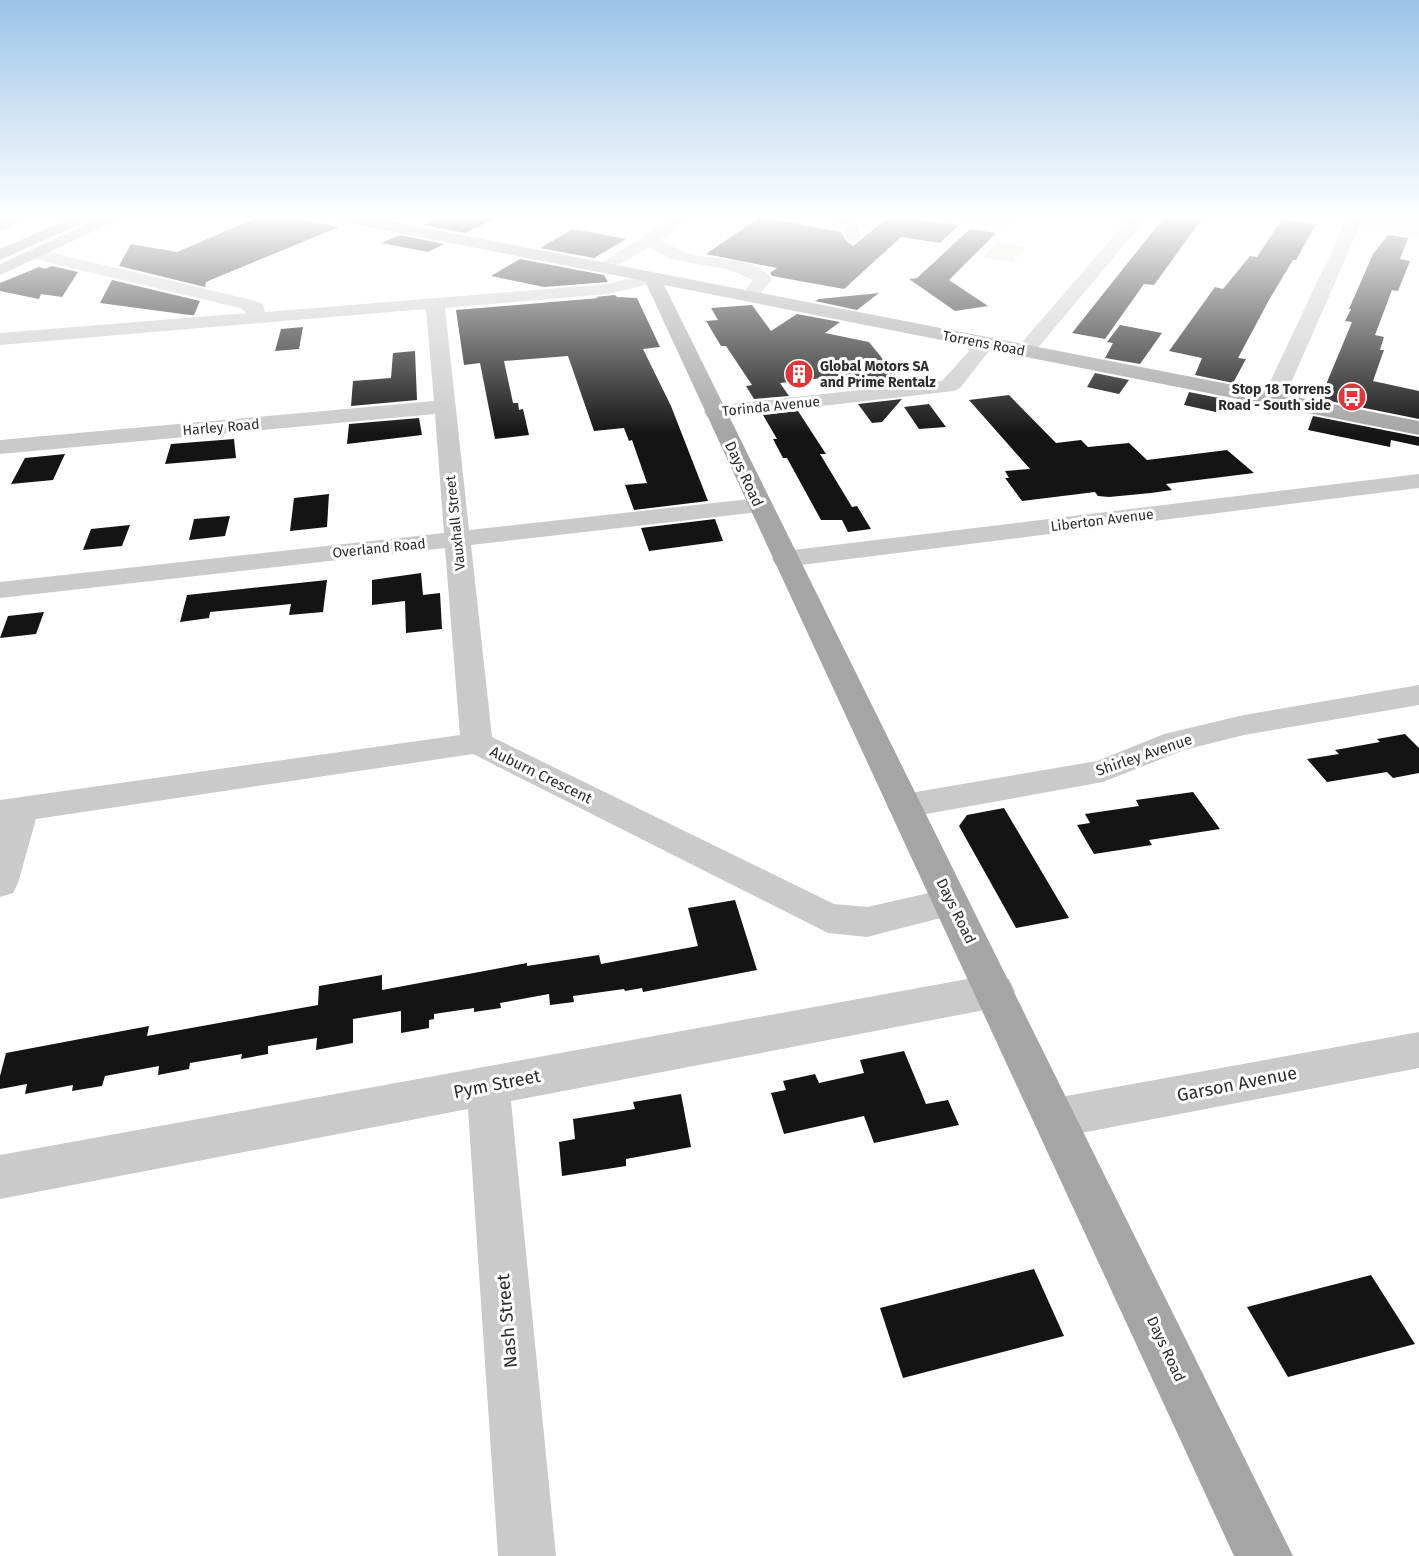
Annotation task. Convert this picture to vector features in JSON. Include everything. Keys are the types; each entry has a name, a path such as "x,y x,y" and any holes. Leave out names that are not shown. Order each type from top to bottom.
{"main road":[{"name":"Days Road","path":"663,289 715,412 784,559 995,991 1264,1556"},
{"name":"Torrens Road","path":"718,289 977,346 1029,346"},
{"name":"Torrens Road","path":"755,289 1029,346 1277,394 1419,428"},
{"name":"Torrens Road","path":"1277,394 1419,415"}],"street":[{"path":"181,289 246,304 256,308 257,318"},
{"path":"0,339 609,289"},
{"path":"1029,346 1078,289"},
{"path":"1277,394 1326,289"},
{"name":"Vauxhall Street","path":"435,304 443,407 477,743"},
{"name":"Torinda Avenue","path":"715,412 947,387 977,346"},
{"name":"Harley Road","path":"0,447 443,407"},
{"name":"Liberton Avenue","path":"784,559 1419,482"},
{"name":"Overland Road","path":"0,590 759,505"},
{"name":"Shirley Avenue","path":"904,806 1103,771 1175,742 1244,725 1419,695"},
{"name":"Auburn Crescent","path":"11,811 477,743 828,918 867,922 951,902"},
{"path":"0,883 11,811"},
{"name":"Pym Street","path":"0,1177 995,991"},
{"name":"Garson Avenue","path":"1055,1118 1419,1050"},
{"name":"Nash Street","path":"488,1086 527,1556"}],"building":[{"path":"0,289 67,289 62,297 41,294 39,299 0,291"},
{"path":"108,289 148,289 200,301 194,315 100,303"},
{"path":"923,289 962,289 988,306 955,311"},
{"path":"1107,289 1141,289 1105,339 1072,333"},
{"path":"1214,289 1276,289 1238,358 1246,359 1233,383 1195,375 1202,358 1169,351"},
{"path":"1358,289 1399,289 1398,291 1392,290 1375,335 1384,337 1380,350 1384,350 1373,381 1419,391 1419,419 1320,399 1352,322 1345,321 1351,309 1349,309"},
{"path":"879,293 857,310 815,301 819,299"},
{"path":"615,295 637,298 660,347 643,349 671,406 708,501 634,510 625,485 647,483 632,440 629,441 624,428 594,431 568,356 504,361 513,403 518,403 519,410 523,409 529,435 495,439 480,363 464,365 456,310"},
{"path":"752,305 771,331 797,314 840,322 825,333 869,342 902,383 848,389 839,376 780,383 789,396 754,399 746,386 752,385 726,346 721,346 706,321 718,320 711,308"},
{"path":"1120,325 1162,333 1140,364 1105,358 1113,343 1107,342"},
{"path":"303,327 299,349 275,351 281,329"},
{"path":"415,351 417,400 351,406 353,381 391,378 393,353"},
{"path":"1095,373 1129,380 1119,394 1087,387"},
{"path":"1189,392 1224,399 1216,412 1184,405"},
{"path":"1009,395 1056,443 1081,440 1088,447 1129,443 1147,460 1227,450 1254,473 1166,484 1172,490 1151,493 1109,497 1098,496 1095,492 1022,501 1005,478 1009,478 1005,471 1030,469 969,400"},
{"path":"902,399 882,422 872,423 858,404"},
{"path":"929,404 946,427 919,429 904,407"},
{"path":"798,411 826,454 820,454 852,507 857,506 871,529 848,532 842,520 821,520 787,458 783,458 773,439 777,439 763,415"},
{"path":"1313,416 1419,437 1419,446 1391,440 1390,447 1308,430"},
{"path":"419,418 422,435 347,444 349,424"},
{"path":"234,439 236,458 165,464 171,444"},
{"path":"65,454 53,480 11,484 25,458"},
{"path":"329,494 327,527 290,531 294,498"},
{"path":"230,516 225,536 189,540 194,519"},
{"path":"715,519 723,541 649,551 641,528"},
{"path":"130,525 122,546 83,550 91,529"},
{"path":"421,573 423,595 440,593 442,629 406,633 405,601 372,605 372,580"},
{"path":"327,580 323,612 289,615 291,604 210,612 209,618 180,622 187,595"},
{"path":"44,612 36,634 0,638 8,616"},
{"path":"1405,734 1419,748 1419,773 1393,778 1387,772 1327,782 1307,759 1339,754 1335,750 1380,742 1377,739"},
{"path":"1193,792 1220,829 1149,840 1152,845 1094,854 1077,825 1090,823 1085,814 1139,806 1136,800"},
{"path":"1004,808 1069,918 1016,928 959,826 967,815"},
{"path":"735,900 757,970 643,992 642,988 625,991 624,989 573,996 574,1002 550,1005 549,994 500,1003 501,1008 474,1012 474,1008 434,1014 434,1019 429,1020 429,1028 401,1033 401,1011 353,1019 353,1043 316,1050 317,1038 268,1046 268,1054 241,1059 242,1054 190,1063 189,1069 158,1075 159,1066 105,1076 102,1086 72,1091 73,1085 25,1094 27,1084 0,1089 0,1076 6,1053 149,1026 147,1036 318,1005 319,986 382,975 382,990 527,963 527,966 599,955 601,964 698,946 688,908"},
{"path":"904,1051 926,1104 948,1100 959,1125 874,1143 864,1116 784,1134 771,1093 786,1090 783,1081 815,1074 819,1083 864,1073 860,1060"},
{"path":"681,1094 691,1147 626,1159 626,1166 562,1176 559,1142 575,1139 573,1119 635,1109 633,1102"},
{"path":"1034,1269 1064,1336 903,1378 880,1308"},
{"path":"1371,1275 1415,1344 1288,1377 1247,1307"}],"place":[{"name":"Global Motors SA and Prime Rentalz","path":"799,374"},
{"name":"Stop 18 Torrens Road - South side","path":"1352,397"}]}
